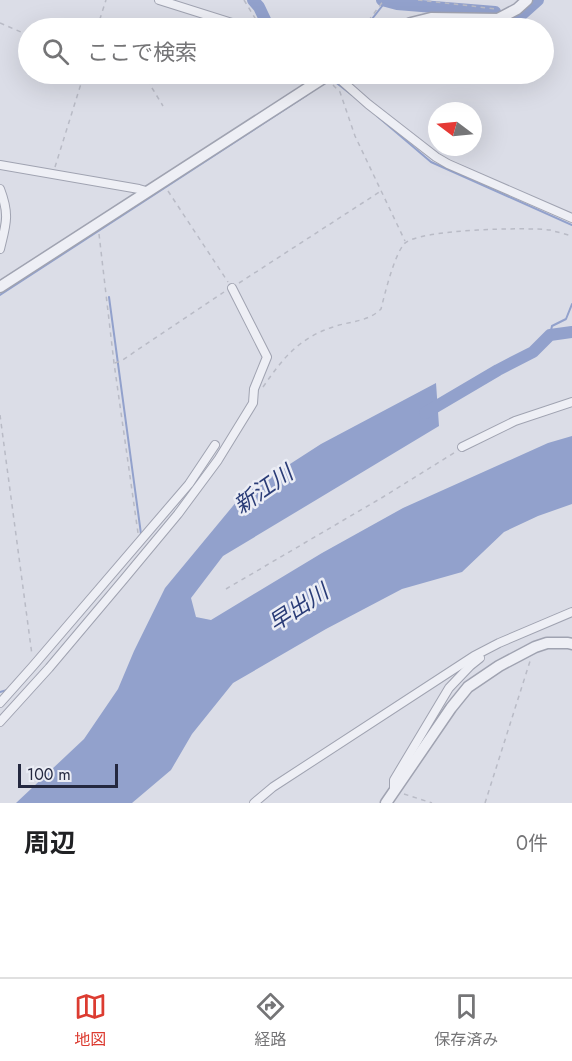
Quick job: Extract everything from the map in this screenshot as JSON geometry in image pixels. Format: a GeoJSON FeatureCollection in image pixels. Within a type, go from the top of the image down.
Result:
{"type":"FeatureCollection","features":[{"type":"Feature","properties":{"kind":"street"},"geometry":{"type":"LineString","coordinates":[[159,0],[216,18]]}},
{"type":"Feature","properties":{"kind":"street"},"geometry":{"type":"LineString","coordinates":[[500,18],[517,9],[527,0]]}},
{"type":"Feature","properties":{"kind":"street"},"geometry":{"type":"LineString","coordinates":[[0,286],[313,84]]}},
{"type":"Feature","properties":{"kind":"street"},"geometry":{"type":"LineString","coordinates":[[342,84],[448,164],[572,218]]}},
{"type":"Feature","properties":{"kind":"street"},"geometry":{"type":"LineString","coordinates":[[0,165],[146,191]]}},
{"type":"Feature","properties":{"kind":"street"},"geometry":{"type":"LineString","coordinates":[[0,189],[7,216],[0,249]]}},
{"type":"Feature","properties":{"kind":"street"},"geometry":{"type":"LineString","coordinates":[[0,722],[49,668],[178,514],[218,460],[253,403],[254,389],[267,357],[232,288]]}},
{"type":"Feature","properties":{"kind":"street"},"geometry":{"type":"LineString","coordinates":[[462,447],[515,421],[572,402]]}},
{"type":"Feature","properties":{"kind":"street"},"geometry":{"type":"LineString","coordinates":[[0,702],[189,484],[215,445]]}},
{"type":"Feature","properties":{"kind":"street"},"geometry":{"type":"LineString","coordinates":[[254,803],[273,787],[474,656],[572,612]]}},
{"type":"Feature","properties":{"kind":"street"},"geometry":{"type":"LineString","coordinates":[[394,791],[394,780],[449,688],[470,666],[499,643]]}},
{"type":"Feature","properties":{"kind":"street"},"geometry":{"type":"LineString","coordinates":[[386,803],[468,687],[499,666],[535,647],[547,644],[572,644]]}},
{"type":"Feature","properties":{"kind":"path"},"geometry":{"type":"LineString","coordinates":[[101,18],[106,0]]}},
{"type":"Feature","properties":{"kind":"path"},"geometry":{"type":"LineString","coordinates":[[244,0],[255,18]]}},
{"type":"Feature","properties":{"kind":"path"},"geometry":{"type":"LineString","coordinates":[[370,18],[384,0]]}},
{"type":"Feature","properties":{"kind":"path"},"geometry":{"type":"LineString","coordinates":[[418,0],[504,10]]}},
{"type":"Feature","properties":{"kind":"path"},"geometry":{"type":"LineString","coordinates":[[0,23],[18,31]]}},
{"type":"Feature","properties":{"kind":"path"},"geometry":{"type":"LineString","coordinates":[[53,174],[81,84]]}},
{"type":"Feature","properties":{"kind":"path"},"geometry":{"type":"LineString","coordinates":[[150,84],[163,106]]}},
{"type":"Feature","properties":{"kind":"path"},"geometry":{"type":"LineString","coordinates":[[335,84],[355,136],[406,242]]}},
{"type":"Feature","properties":{"kind":"path"},"geometry":{"type":"LineString","coordinates":[[161,182],[232,288]]}},
{"type":"Feature","properties":{"kind":"path"},"geometry":{"type":"LineString","coordinates":[[114,363],[121,361],[381,191]]}},
{"type":"Feature","properties":{"kind":"path"},"geometry":{"type":"LineString","coordinates":[[92,227],[100,236],[114,363],[139,543]]}},
{"type":"Feature","properties":{"kind":"path"},"geometry":{"type":"LineString","coordinates":[[253,403],[279,364],[297,346],[332,327],[374,315],[381,309],[398,253],[406,242],[433,234],[517,229],[549,230],[572,236]]}},
{"type":"Feature","properties":{"kind":"path"},"geometry":{"type":"LineString","coordinates":[[0,415],[33,666]]}},
{"type":"Feature","properties":{"kind":"path"},"geometry":{"type":"LineString","coordinates":[[225,589],[383,497],[462,447]]}},
{"type":"Feature","properties":{"kind":"path"},"geometry":{"type":"LineString","coordinates":[[485,803],[535,647]]}},
{"type":"Feature","properties":{"kind":"path"},"geometry":{"type":"LineString","coordinates":[[394,791],[432,803]]}},
{"type":"Feature","properties":{"kind":"water","name":"早出川"},"geometry":{"type":"Polygon","coordinates":[[[436,383],[439,426],[223,556],[191,598],[196,617],[211,620],[322,553],[403,508],[548,443],[572,436],[572,504],[538,516],[504,532],[462,572],[402,589],[326,629],[233,683],[192,734],[171,770],[132,803],[16,803],[84,739],[118,689],[165,588],[242,495],[321,444],[436,383]]]}},
{"type":"Feature","properties":{"kind":"waterway"},"geometry":{"type":"LineString","coordinates":[[253,0],[264,18]]}},
{"type":"Feature","properties":{"kind":"waterway"},"geometry":{"type":"LineString","coordinates":[[382,0],[397,4],[495,12]]}},
{"type":"Feature","properties":{"kind":"waterway"},"geometry":{"type":"LineString","coordinates":[[519,17],[538,0]]}},
{"type":"Feature","properties":{"kind":"waterway"},"geometry":{"type":"LineString","coordinates":[[373,18],[386,1]]}},
{"type":"Feature","properties":{"kind":"waterway"},"geometry":{"type":"LineString","coordinates":[[338,84],[352,95]]}},
{"type":"Feature","properties":{"kind":"waterway"},"geometry":{"type":"LineString","coordinates":[[0,295],[307,95]]}},
{"type":"Feature","properties":{"kind":"waterway"},"geometry":{"type":"LineString","coordinates":[[377,116],[431,162],[572,225]]}},
{"type":"Feature","properties":{"kind":"waterway"},"geometry":{"type":"LineString","coordinates":[[109,297],[141,534]]}},
{"type":"Feature","properties":{"kind":"waterway"},"geometry":{"type":"LineString","coordinates":[[550,335],[552,326],[566,319],[572,304]]}},
{"type":"Feature","properties":{"kind":"waterway","name":"新江川"},"geometry":{"type":"LineString","coordinates":[[425,413],[533,352],[550,335],[572,332]]}},
{"type":"Feature","properties":{"kind":"waterway"},"geometry":{"type":"LineString","coordinates":[[0,692],[7,690]]}}]}
